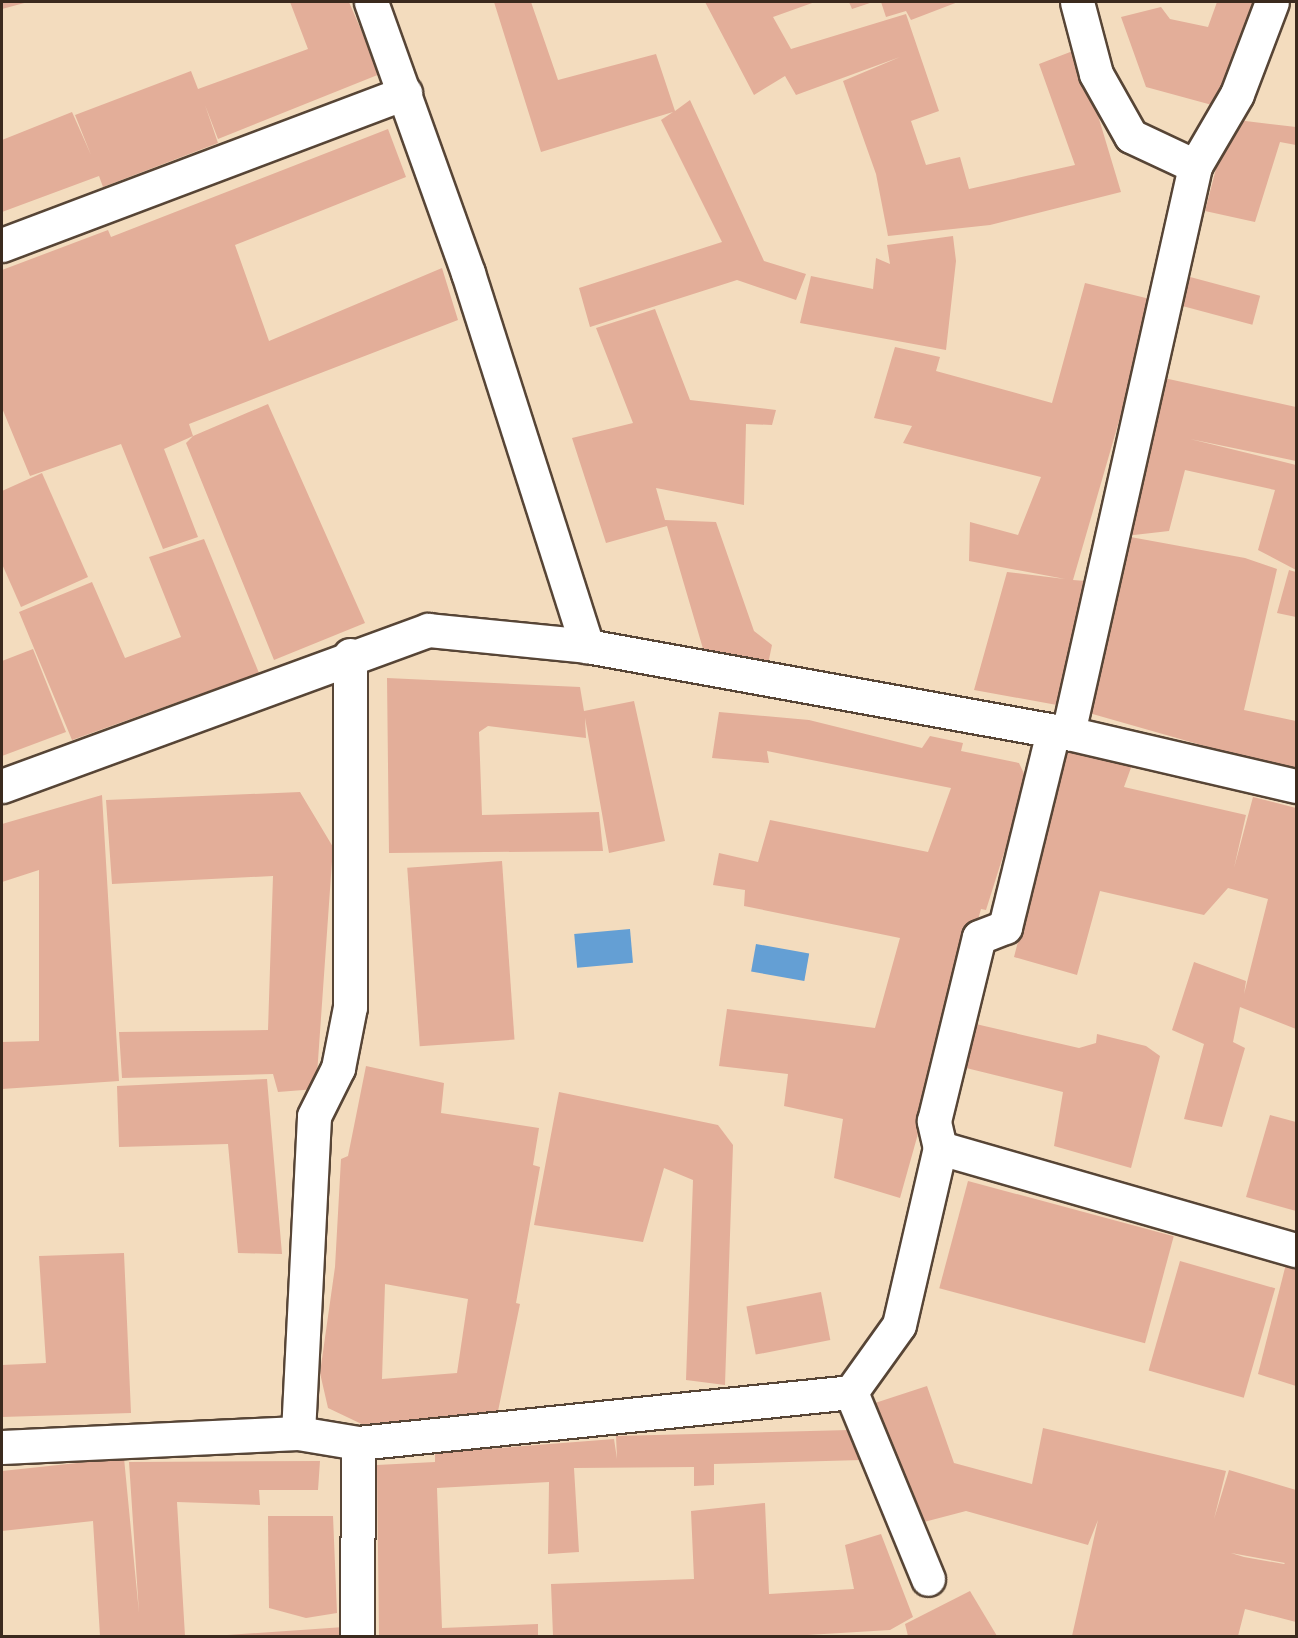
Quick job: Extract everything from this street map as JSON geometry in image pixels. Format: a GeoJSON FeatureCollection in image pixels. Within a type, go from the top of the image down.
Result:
{"type":"FeatureCollection","features":[{"type":"Feature","properties":{"kind":"street"},"geometry":{"type":"LineString","coordinates":[[371,2],[468,273],[587,646]]}},
{"type":"Feature","properties":{"kind":"street"},"geometry":{"type":"LineString","coordinates":[[1077,2],[1096,74],[1131,135],[1195,166]]}},
{"type":"Feature","properties":{"kind":"street"},"geometry":{"type":"LineString","coordinates":[[2,1447],[298,1433],[358,1443],[851,1392],[899,1325],[940,1148],[934,1121],[979,937],[1005,927],[1061,732],[1195,166],[1237,94],[1272,2]]}},
{"type":"Feature","properties":{"kind":"street"},"geometry":{"type":"LineString","coordinates":[[2,245],[405,93]]}},
{"type":"Feature","properties":{"kind":"street"},"geometry":{"type":"LineString","coordinates":[[2,786],[350,655],[428,630],[587,646],[1061,732],[1296,786]]}},
{"type":"Feature","properties":{"kind":"street"},"geometry":{"type":"LineString","coordinates":[[298,1433],[314,1116],[338,1068],[350,1007],[350,655]]}},
{"type":"Feature","properties":{"kind":"street"},"geometry":{"type":"LineString","coordinates":[[940,1148],[1296,1250]]}},
{"type":"Feature","properties":{"kind":"street"},"geometry":{"type":"LineString","coordinates":[[851,1392],[928,1579]]}},
{"type":"Feature","properties":{"kind":"street"},"geometry":{"type":"LineString","coordinates":[[357,1636],[358,1443]]}},
{"type":"Feature","properties":{"kind":"water"},"geometry":{"type":"Polygon","coordinates":[[[630,929],[633,963],[577,968],[574,934],[630,929]]]}},
{"type":"Feature","properties":{"kind":"water"},"geometry":{"type":"Polygon","coordinates":[[[756,944],[809,953],[804,981],[751,972],[756,944]]]}},
{"type":"Feature","properties":{"kind":"building"},"geometry":{"type":"Polygon","coordinates":[[[2,2],[28,2],[2,9],[2,2]]]}},
{"type":"Feature","properties":{"kind":"building"},"geometry":{"type":"Polygon","coordinates":[[[290,2],[349,2],[380,74],[218,139],[205,105],[218,143],[103,187],[99,176],[2,212],[2,140],[72,112],[91,155],[75,115],[191,71],[198,89],[308,49],[290,2]]]}},
{"type":"Feature","properties":{"kind":"building"},"geometry":{"type":"Polygon","coordinates":[[[494,2],[531,2],[558,80],[656,54],[675,111],[690,100],[764,261],[806,274],[796,300],[737,280],[590,327],[579,288],[722,242],[661,120],[673,112],[541,152],[494,2]]]}},
{"type":"Feature","properties":{"kind":"building"},"geometry":{"type":"Polygon","coordinates":[[[705,2],[815,2],[773,17],[791,49],[906,14],[939,111],[911,121],[926,165],[960,157],[969,189],[1075,165],[1039,64],[1078,49],[1121,192],[990,225],[888,236],[876,174],[843,81],[900,57],[796,95],[785,76],[754,95],[705,2]]]}},
{"type":"Feature","properties":{"kind":"building"},"geometry":{"type":"Polygon","coordinates":[[[849,2],[873,2],[852,9],[849,2]]]}},
{"type":"Feature","properties":{"kind":"building"},"geometry":{"type":"Polygon","coordinates":[[[881,2],[958,2],[911,20],[906,11],[886,17],[881,2]]]}},
{"type":"Feature","properties":{"kind":"building"},"geometry":{"type":"Polygon","coordinates":[[[1217,2],[1255,2],[1236,73],[1212,105],[1146,87],[1121,17],[1161,7],[1170,19],[1208,27],[1217,2]]]}},
{"type":"Feature","properties":{"kind":"building"},"geometry":{"type":"Polygon","coordinates":[[[1229,119],[1296,127],[1296,145],[1280,142],[1255,222],[1205,211],[1229,119]]]}},
{"type":"Feature","properties":{"kind":"building"},"geometry":{"type":"Polygon","coordinates":[[[388,129],[406,177],[235,245],[269,341],[442,268],[458,320],[189,424],[193,436],[164,449],[198,537],[163,549],[121,444],[30,476],[2,408],[2,270],[108,230],[111,237],[388,129]]]}},
{"type":"Feature","properties":{"kind":"building"},"geometry":{"type":"Polygon","coordinates":[[[953,236],[956,261],[946,350],[800,323],[811,276],[873,289],[876,258],[890,264],[887,245],[953,236]]]}},
{"type":"Feature","properties":{"kind":"building"},"geometry":{"type":"Polygon","coordinates":[[[1179,274],[1260,296],[1252,325],[1171,303],[1179,274]]]}},
{"type":"Feature","properties":{"kind":"building"},"geometry":{"type":"Polygon","coordinates":[[[1085,283],[1154,300],[1073,580],[1086,581],[1057,705],[974,690],[1007,572],[1065,579],[969,561],[970,522],[1018,535],[1041,477],[903,443],[912,426],[874,418],[895,347],[940,357],[936,371],[1052,403],[1085,283]]]}},
{"type":"Feature","properties":{"kind":"building"},"geometry":{"type":"Polygon","coordinates":[[[655,309],[690,400],[776,410],[772,425],[746,424],[744,505],[656,488],[665,520],[716,522],[754,631],[772,645],[767,669],[706,659],[667,526],[606,543],[572,438],[633,423],[596,328],[655,309]]]}},
{"type":"Feature","properties":{"kind":"building"},"geometry":{"type":"Polygon","coordinates":[[[1164,378],[1296,407],[1296,461],[1190,439],[1296,465],[1296,570],[1258,550],[1275,490],[1185,470],[1169,531],[1125,536],[1164,378]]]}},
{"type":"Feature","properties":{"kind":"building"},"geometry":{"type":"Polygon","coordinates":[[[268,404],[365,623],[274,660],[186,443],[193,436],[268,404]]]}},
{"type":"Feature","properties":{"kind":"building"},"geometry":{"type":"Polygon","coordinates":[[[42,473],[88,577],[21,607],[2,564],[2,491],[42,473]]]}},
{"type":"Feature","properties":{"kind":"building"},"geometry":{"type":"Polygon","coordinates":[[[1125,536],[1245,558],[1277,569],[1244,710],[1296,721],[1296,772],[1082,711],[1125,536]]]}},
{"type":"Feature","properties":{"kind":"building"},"geometry":{"type":"Polygon","coordinates":[[[204,539],[259,673],[72,740],[19,612],[92,582],[125,658],[181,637],[149,557],[204,539]]]}},
{"type":"Feature","properties":{"kind":"building"},"geometry":{"type":"Polygon","coordinates":[[[1289,570],[1296,572],[1296,617],[1277,613],[1289,570]]]}},
{"type":"Feature","properties":{"kind":"building"},"geometry":{"type":"Polygon","coordinates":[[[33,649],[66,732],[2,756],[2,661],[33,649]]]}},
{"type":"Feature","properties":{"kind":"building"},"geometry":{"type":"Polygon","coordinates":[[[387,678],[580,687],[584,711],[634,701],[665,841],[609,853],[585,718],[586,738],[488,726],[479,732],[482,815],[599,812],[603,851],[389,853],[387,678]]]}},
{"type":"Feature","properties":{"kind":"building"},"geometry":{"type":"Polygon","coordinates":[[[719,712],[809,720],[922,748],[930,736],[963,743],[961,751],[1019,763],[1027,780],[986,910],[981,909],[900,1198],[834,1178],[843,1119],[784,1106],[788,1074],[719,1066],[727,1009],[875,1028],[900,938],[744,906],[745,890],[713,885],[719,853],[758,862],[770,820],[928,852],[951,788],[767,751],[769,763],[712,758],[719,712]]]}},
{"type":"Feature","properties":{"kind":"building"},"geometry":{"type":"Polygon","coordinates":[[[1067,751],[1132,765],[1124,787],[1246,815],[1234,868],[1253,797],[1296,808],[1296,1029],[1240,1007],[1233,1042],[1245,1048],[1222,1127],[1184,1119],[1204,1044],[1172,1030],[1194,962],[1246,981],[1244,994],[1268,899],[1228,888],[1204,915],[1100,891],[1077,975],[1014,957],[1067,751]]]}},
{"type":"Feature","properties":{"kind":"building"},"geometry":{"type":"Polygon","coordinates":[[[300,792],[333,847],[316,1089],[278,1092],[273,1074],[122,1078],[119,1032],[268,1030],[273,876],[112,884],[106,800],[300,792]]]}},
{"type":"Feature","properties":{"kind":"building"},"geometry":{"type":"Polygon","coordinates":[[[102,795],[119,1081],[2,1089],[2,1042],[39,1041],[39,870],[2,882],[2,824],[102,795]]]}},
{"type":"Feature","properties":{"kind":"building"},"geometry":{"type":"Polygon","coordinates":[[[502,861],[514,1040],[420,1046],[407,868],[502,861]]]}},
{"type":"Feature","properties":{"kind":"building"},"geometry":{"type":"Polygon","coordinates":[[[967,1022],[1079,1048],[1096,1043],[1097,1034],[1146,1046],[1160,1056],[1131,1168],[1054,1146],[1063,1092],[954,1065],[967,1022]]]}},
{"type":"Feature","properties":{"kind":"building"},"geometry":{"type":"Polygon","coordinates":[[[366,1066],[444,1083],[441,1113],[539,1128],[533,1165],[540,1167],[516,1303],[520,1304],[497,1416],[370,1428],[328,1408],[320,1373],[335,1267],[341,1159],[348,1156],[366,1066]],[[385,1284],[382,1379],[457,1373],[468,1299],[385,1284]]]}},
{"type":"Feature","properties":{"kind":"building"},"geometry":{"type":"Polygon","coordinates":[[[267,1079],[282,1254],[238,1253],[228,1144],[119,1147],[117,1086],[267,1079]]]}},
{"type":"Feature","properties":{"kind":"building"},"geometry":{"type":"Polygon","coordinates":[[[559,1092],[718,1125],[733,1145],[725,1385],[686,1380],[693,1180],[664,1168],[643,1242],[534,1225],[559,1092]]]}},
{"type":"Feature","properties":{"kind":"building"},"geometry":{"type":"Polygon","coordinates":[[[1270,1115],[1296,1122],[1296,1211],[1246,1197],[1270,1115]]]}},
{"type":"Feature","properties":{"kind":"building"},"geometry":{"type":"Polygon","coordinates":[[[968,1181],[1174,1236],[1145,1343],[939,1288],[968,1181]]]}},
{"type":"Feature","properties":{"kind":"building"},"geometry":{"type":"Polygon","coordinates":[[[124,1253],[131,1413],[2,1417],[2,1365],[46,1363],[39,1256],[124,1253]]]}},
{"type":"Feature","properties":{"kind":"building"},"geometry":{"type":"Polygon","coordinates":[[[1180,1261],[1275,1288],[1244,1398],[1149,1371],[1180,1261]]]}},
{"type":"Feature","properties":{"kind":"building"},"geometry":{"type":"Polygon","coordinates":[[[1286,1264],[1296,1267],[1296,1386],[1258,1374],[1286,1264]]]}},
{"type":"Feature","properties":{"kind":"building"},"geometry":{"type":"Polygon","coordinates":[[[821,1292],[830,1340],[756,1355],[746,1307],[821,1292]]]}},
{"type":"Feature","properties":{"kind":"building"},"geometry":{"type":"Polygon","coordinates":[[[927,1386],[954,1463],[1032,1484],[1043,1428],[1226,1471],[1214,1519],[1229,1470],[1296,1490],[1296,1622],[1245,1609],[1238,1636],[1072,1636],[1098,1520],[1088,1545],[966,1511],[924,1522],[875,1403],[927,1386]],[[1231,1553],[1244,1557],[1285,1563],[1231,1553]]]}},
{"type":"Feature","properties":{"kind":"building"},"geometry":{"type":"Polygon","coordinates":[[[849,1430],[862,1460],[714,1464],[714,1485],[694,1486],[694,1467],[574,1468],[579,1552],[548,1554],[549,1482],[437,1488],[442,1628],[538,1624],[538,1636],[379,1636],[377,1465],[435,1462],[435,1453],[614,1439],[617,1459],[616,1436],[849,1430]]]}},
{"type":"Feature","properties":{"kind":"building"},"geometry":{"type":"Polygon","coordinates":[[[124,1458],[139,1613],[129,1462],[320,1461],[318,1490],[259,1490],[260,1505],[177,1502],[185,1636],[100,1636],[93,1521],[2,1531],[2,1471],[124,1458]]]}},
{"type":"Feature","properties":{"kind":"building"},"geometry":{"type":"Polygon","coordinates":[[[765,1503],[769,1594],[854,1589],[845,1545],[881,1534],[913,1617],[890,1630],[791,1636],[553,1636],[551,1584],[694,1579],[691,1511],[765,1503]]]}},
{"type":"Feature","properties":{"kind":"building"},"geometry":{"type":"Polygon","coordinates":[[[268,1516],[333,1516],[337,1613],[306,1618],[269,1608],[268,1516]]]}},
{"type":"Feature","properties":{"kind":"building"},"geometry":{"type":"Polygon","coordinates":[[[970,1591],[997,1636],[908,1636],[905,1624],[970,1591]]]}},
{"type":"Feature","properties":{"kind":"building"},"geometry":{"type":"Polygon","coordinates":[[[344,1627],[345,1636],[227,1635],[344,1627]]]}}]}
